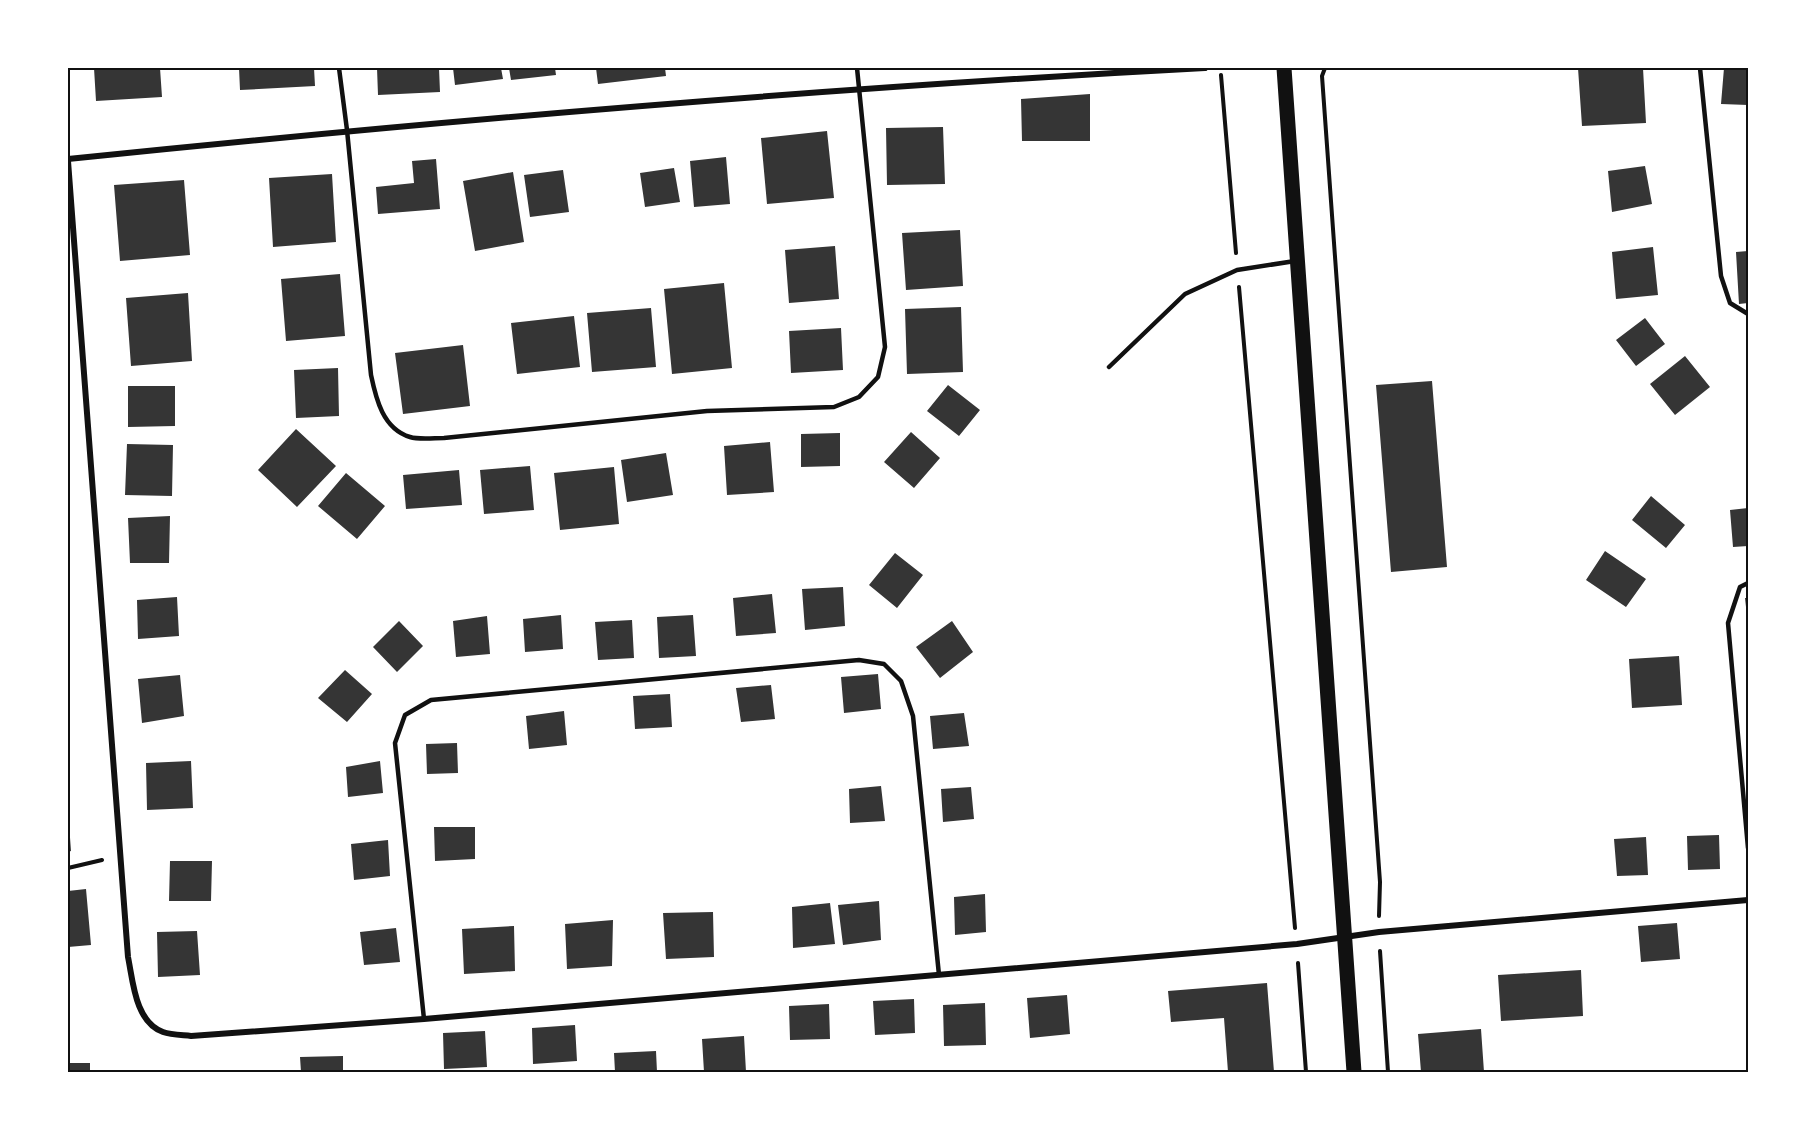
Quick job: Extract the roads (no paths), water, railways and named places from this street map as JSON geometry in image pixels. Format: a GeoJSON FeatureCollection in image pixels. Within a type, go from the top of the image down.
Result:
{"type":"FeatureCollection","features":[{"type":"Feature","properties":{"kind":"main road"},"geometry":{"type":"LineString","coordinates":[[1284,68],[1354,1072]]}},
{"type":"Feature","properties":{"kind":"street"},"geometry":{"type":"LineString","coordinates":[[1205,68],[859,90],[348,130],[68,160],[128,957],[137,1000],[147,1021],[162,1032],[191,1036],[1297,944],[1379,932],[1749,900]]}},
{"type":"Feature","properties":{"kind":"lane"},"geometry":{"type":"LineString","coordinates":[[339,68],[348,130],[371,375],[377,403],[393,429],[411,438],[444,438],[707,411],[834,407],[860,397],[878,377],[885,347],[857,68]]}},
{"type":"Feature","properties":{"kind":"lane"},"geometry":{"type":"LineString","coordinates":[[1700,68],[1721,276],[1730,303],[1749,314]]}},
{"type":"Feature","properties":{"kind":"lane"},"geometry":{"type":"LineString","coordinates":[[1109,367],[1185,294],[1237,270],[1298,261]]}},
{"type":"Feature","properties":{"kind":"lane"},"geometry":{"type":"LineString","coordinates":[[1749,584],[1740,587],[1728,622],[1749,848]]}},
{"type":"Feature","properties":{"kind":"lane"},"geometry":{"type":"LineString","coordinates":[[424,1018],[395,743],[405,715],[431,700],[858,660],[884,664],[901,681],[914,716],[939,975]]}}]}
